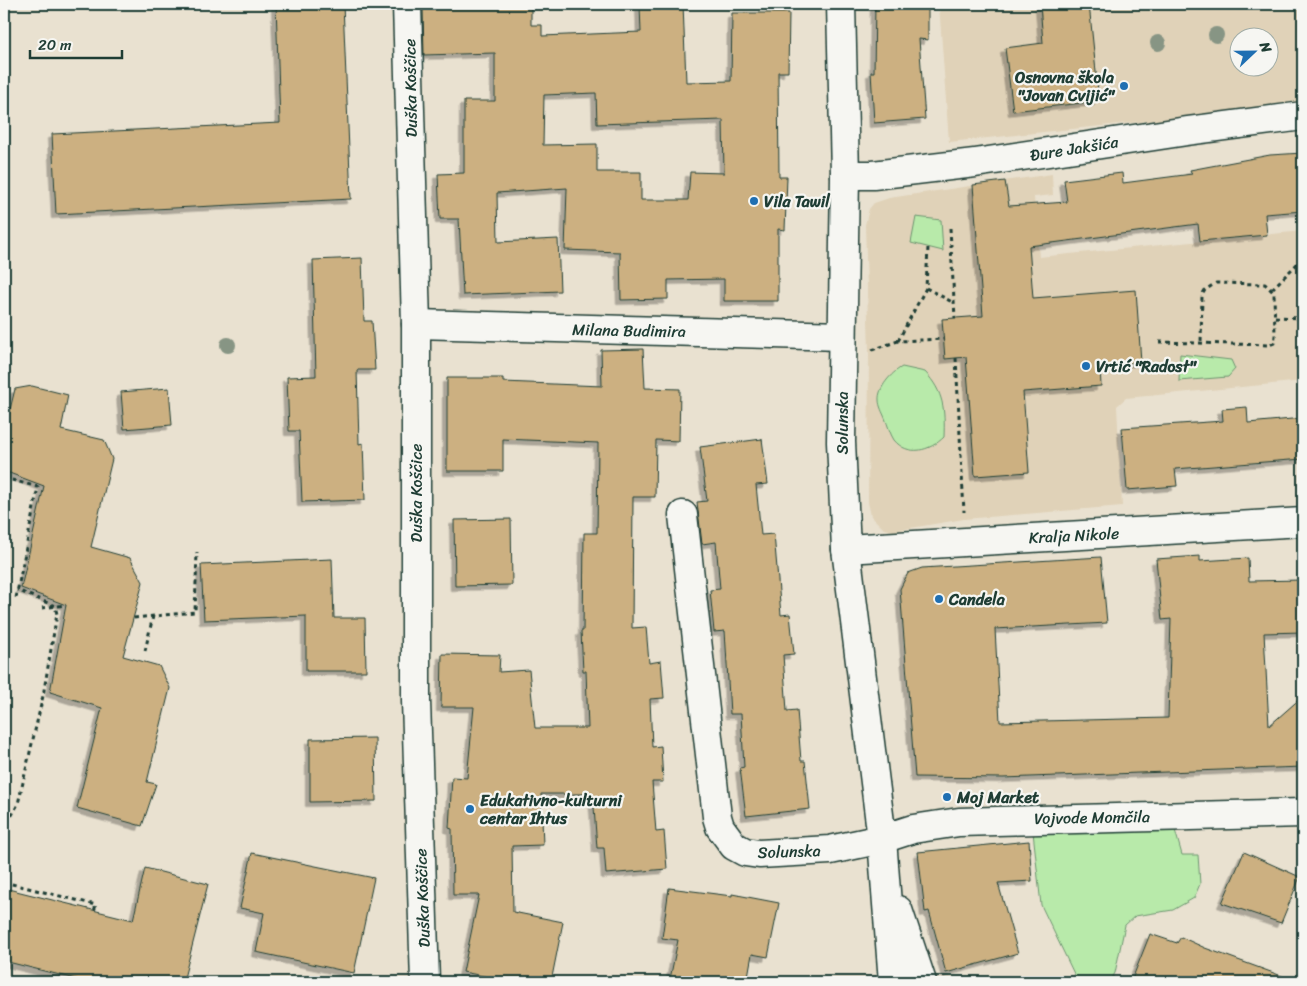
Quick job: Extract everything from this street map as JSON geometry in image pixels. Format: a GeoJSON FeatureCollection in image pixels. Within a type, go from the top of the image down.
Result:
{"type":"FeatureCollection","features":[{"type":"Feature","properties":{"kind":"street","name":"Duška Koščice"},"geometry":{"type":"LineString","coordinates":[[407,4],[416,324],[416,701],[425,982]]}},
{"type":"Feature","properties":{"kind":"street","name":"Solunska"},"geometry":{"type":"LineString","coordinates":[[841,4],[845,175],[841,442],[846,549],[882,839],[893,982]]}},
{"type":"Feature","properties":{"kind":"street","name":"Đure Jakšića"},"geometry":{"type":"LineString","coordinates":[[845,175],[873,175],[975,163],[1187,131],[1303,116]]}},
{"type":"Feature","properties":{"kind":"street","name":"Milana Budimira"},"geometry":{"type":"LineString","coordinates":[[416,324],[842,336]]}},
{"type":"Feature","properties":{"kind":"street","name":"Solunska"},"geometry":{"type":"LineString","coordinates":[[683,515],[714,798],[720,827],[725,836],[734,846],[745,852],[759,854],[830,850],[882,839]]}},
{"type":"Feature","properties":{"kind":"street","name":"Kralja Nikole"},"geometry":{"type":"LineString","coordinates":[[846,549],[1303,522]]}},
{"type":"Feature","properties":{"kind":"street","name":"Vojvode Momčila"},"geometry":{"type":"LineString","coordinates":[[882,839],[913,829],[969,822],[1303,813]]}},
{"type":"Feature","properties":{"kind":"street","name":"Solunska"},"geometry":{"type":"LineString","coordinates":[[884,868],[922,982]]}},
{"type":"Feature","properties":{"kind":"path"},"geometry":{"type":"LineString","coordinates":[[950,228],[955,318]]}},
{"type":"Feature","properties":{"kind":"path"},"geometry":{"type":"LineString","coordinates":[[898,341],[926,288],[928,247]]}},
{"type":"Feature","properties":{"kind":"path"},"geometry":{"type":"LineString","coordinates":[[1272,289],[1301,260]]}},
{"type":"Feature","properties":{"kind":"path"},"geometry":{"type":"LineString","coordinates":[[1160,342],[1269,345],[1274,343],[1276,336],[1274,293],[1272,289],[1265,284],[1216,283],[1211,285],[1202,295],[1201,343]]}},
{"type":"Feature","properties":{"kind":"path"},"geometry":{"type":"LineString","coordinates":[[926,288],[954,303]]}},
{"type":"Feature","properties":{"kind":"path"},"geometry":{"type":"LineString","coordinates":[[1275,317],[1303,318]]}},
{"type":"Feature","properties":{"kind":"path"},"geometry":{"type":"LineString","coordinates":[[869,351],[898,341],[944,339]]}},
{"type":"Feature","properties":{"kind":"path"},"geometry":{"type":"LineString","coordinates":[[956,358],[964,518]]}},
{"type":"Feature","properties":{"kind":"path"},"geometry":{"type":"LineString","coordinates":[[4,478],[38,487],[16,598]]}},
{"type":"Feature","properties":{"kind":"path"},"geometry":{"type":"LineString","coordinates":[[134,618],[195,612],[197,552]]}},
{"type":"Feature","properties":{"kind":"path"},"geometry":{"type":"LineString","coordinates":[[18,590],[55,606]]}},
{"type":"Feature","properties":{"kind":"path"},"geometry":{"type":"LineString","coordinates":[[42,608],[66,605]]}},
{"type":"Feature","properties":{"kind":"path"},"geometry":{"type":"LineString","coordinates":[[4,830],[18,804],[44,696],[57,614],[55,606]]}},
{"type":"Feature","properties":{"kind":"path"},"geometry":{"type":"LineString","coordinates":[[145,651],[153,616]]}},
{"type":"Feature","properties":{"kind":"path"},"geometry":{"type":"LineString","coordinates":[[4,882],[96,905],[94,911]]}},
{"type":"Feature","properties":{"kind":"shaded area","name":"Osnovna škola \"Jovan Cvijić\""},"geometry":{"type":"Polygon","coordinates":[[[939,4],[1303,4],[1303,105],[949,142],[939,4]]]}},
{"type":"Feature","properties":{"kind":"shaded area","name":"Vrtić \"Radost\""},"geometry":{"type":"Polygon","coordinates":[[[1052,174],[1053,195],[1034,197],[1039,257],[1303,231],[1303,381],[1126,398],[1117,406],[1122,506],[964,519],[893,531],[884,529],[871,516],[868,502],[869,351],[865,225],[869,209],[874,203],[889,198],[1052,174]]]}},
{"type":"Feature","properties":{"kind":"green space"},"geometry":{"type":"Polygon","coordinates":[[[916,217],[941,220],[943,251],[911,243],[916,217]]]}},
{"type":"Feature","properties":{"kind":"green space"},"geometry":{"type":"Polygon","coordinates":[[[1180,354],[1231,360],[1235,369],[1228,377],[1179,381],[1180,354]]]}},
{"type":"Feature","properties":{"kind":"green space"},"geometry":{"type":"Polygon","coordinates":[[[902,367],[925,372],[940,394],[944,418],[944,437],[926,449],[906,449],[894,440],[880,405],[879,395],[883,386],[902,367]]]}},
{"type":"Feature","properties":{"kind":"green space"},"geometry":{"type":"Polygon","coordinates":[[[1175,830],[1182,855],[1198,855],[1200,884],[1194,898],[1173,910],[1135,916],[1125,925],[1115,973],[1110,982],[1078,982],[1041,905],[1033,832],[1175,830]]]}},
{"type":"Feature","properties":{"kind":"building"},"geometry":{"type":"Polygon","coordinates":[[[276,4],[343,4],[351,199],[56,214],[52,134],[280,123],[276,4]]]}},
{"type":"Feature","properties":{"kind":"building"},"geometry":{"type":"Polygon","coordinates":[[[488,4],[531,4],[531,25],[542,25],[542,36],[641,32],[640,6],[683,4],[686,82],[731,81],[732,13],[789,13],[788,72],[778,72],[779,177],[787,177],[785,230],[778,229],[778,301],[724,301],[724,279],[668,280],[668,299],[621,300],[620,252],[565,250],[567,188],[497,193],[498,242],[558,239],[560,291],[463,295],[459,219],[440,219],[438,174],[464,173],[464,101],[495,101],[495,53],[424,55],[423,8],[488,6],[488,4]],[[596,93],[544,95],[543,145],[597,144],[597,172],[641,172],[641,200],[688,200],[690,172],[724,173],[723,120],[597,124],[596,93]]]}},
{"type":"Feature","properties":{"kind":"building"},"geometry":{"type":"Polygon","coordinates":[[[875,4],[928,4],[928,40],[919,39],[925,119],[874,123],[871,72],[874,72],[875,4]]]}},
{"type":"Feature","properties":{"kind":"building"},"geometry":{"type":"Polygon","coordinates":[[[1040,4],[1089,4],[1099,101],[1013,111],[1005,48],[1043,43],[1040,4]]]}},
{"type":"Feature","properties":{"kind":"building"},"geometry":{"type":"Polygon","coordinates":[[[1303,153],[1303,211],[1265,214],[1267,235],[1200,241],[1198,224],[1029,246],[1033,298],[1136,290],[1141,362],[1100,366],[1101,386],[1023,392],[1029,472],[975,476],[966,357],[945,359],[942,319],[983,316],[973,185],[1005,181],[1009,206],[1067,202],[1064,180],[1122,173],[1123,183],[1192,174],[1190,170],[1270,155],[1303,153]]]}},
{"type":"Feature","properties":{"kind":"building"},"geometry":{"type":"Polygon","coordinates":[[[362,258],[364,321],[372,321],[375,370],[357,370],[359,444],[363,443],[365,500],[302,502],[299,431],[289,431],[287,377],[316,376],[313,260],[362,258]]]}},
{"type":"Feature","properties":{"kind":"building"},"geometry":{"type":"Polygon","coordinates":[[[643,349],[645,388],[680,389],[679,441],[656,440],[655,497],[633,497],[632,628],[646,627],[649,663],[661,661],[664,698],[650,699],[652,747],[661,746],[663,782],[652,782],[656,832],[664,831],[667,869],[606,874],[604,848],[597,848],[593,794],[541,794],[543,845],[512,846],[513,912],[563,922],[551,982],[514,982],[463,972],[479,895],[453,895],[452,829],[449,828],[452,777],[467,778],[474,707],[441,707],[442,654],[500,655],[499,672],[529,670],[535,728],[588,728],[586,671],[583,671],[581,631],[583,631],[584,533],[597,533],[598,443],[503,439],[503,471],[447,471],[447,378],[503,378],[503,382],[602,386],[601,350],[643,349]]]}},
{"type":"Feature","properties":{"kind":"building"},"geometry":{"type":"Polygon","coordinates":[[[32,386],[68,395],[61,430],[104,440],[112,459],[91,547],[130,558],[143,582],[123,656],[159,666],[170,688],[147,782],[156,784],[142,826],[77,808],[102,708],[50,692],[66,605],[21,588],[44,486],[4,471],[4,434],[15,389],[32,386]]]}},
{"type":"Feature","properties":{"kind":"building"},"geometry":{"type":"Polygon","coordinates":[[[169,388],[172,425],[124,429],[121,392],[169,388]]]}},
{"type":"Feature","properties":{"kind":"building"},"geometry":{"type":"Polygon","coordinates":[[[1247,407],[1248,423],[1303,418],[1303,459],[1175,469],[1177,486],[1127,490],[1122,428],[1223,421],[1222,409],[1247,407]]]}},
{"type":"Feature","properties":{"kind":"building"},"geometry":{"type":"Polygon","coordinates":[[[762,439],[768,484],[756,485],[761,535],[774,534],[781,615],[790,614],[794,654],[783,655],[787,711],[797,710],[801,761],[805,761],[810,809],[746,816],[740,768],[744,767],[741,714],[730,714],[725,631],[714,632],[710,590],[720,589],[716,542],[702,544],[697,502],[707,501],[700,447],[762,439]]]}},
{"type":"Feature","properties":{"kind":"building"},"geometry":{"type":"Polygon","coordinates":[[[511,519],[512,585],[455,586],[454,520],[511,519]]]}},
{"type":"Feature","properties":{"kind":"building"},"geometry":{"type":"Polygon","coordinates":[[[1200,556],[1200,561],[1248,558],[1249,581],[1303,580],[1303,632],[1264,633],[1269,726],[1303,696],[1303,767],[1003,778],[915,777],[900,589],[908,573],[922,568],[1101,557],[1107,623],[995,629],[1000,722],[1168,718],[1171,619],[1162,620],[1156,559],[1200,556]]]}},
{"type":"Feature","properties":{"kind":"building"},"geometry":{"type":"Polygon","coordinates":[[[332,559],[334,618],[365,618],[366,671],[306,671],[306,616],[204,620],[201,565],[332,559]]]}},
{"type":"Feature","properties":{"kind":"building"},"geometry":{"type":"Polygon","coordinates":[[[375,738],[376,801],[310,802],[310,739],[375,738]]]}},
{"type":"Feature","properties":{"kind":"building"},"geometry":{"type":"Polygon","coordinates":[[[1029,841],[1032,881],[998,883],[1018,953],[946,973],[929,911],[925,912],[918,852],[1029,841]]]}},
{"type":"Feature","properties":{"kind":"building"},"geometry":{"type":"Polygon","coordinates":[[[1244,852],[1300,877],[1281,923],[1222,903],[1244,852]]]}},
{"type":"Feature","properties":{"kind":"building"},"geometry":{"type":"Polygon","coordinates":[[[252,853],[374,878],[354,973],[256,952],[264,913],[240,908],[252,853]]]}},
{"type":"Feature","properties":{"kind":"building"},"geometry":{"type":"Polygon","coordinates":[[[145,868],[208,884],[183,982],[88,982],[4,961],[4,888],[133,920],[145,868]]]}},
{"type":"Feature","properties":{"kind":"building"},"geometry":{"type":"Polygon","coordinates":[[[669,888],[732,896],[732,894],[779,903],[768,957],[752,954],[747,982],[689,982],[670,979],[678,940],[662,938],[669,888]]]}},
{"type":"Feature","properties":{"kind":"building"},"geometry":{"type":"Polygon","coordinates":[[[1150,934],[1177,943],[1181,937],[1205,948],[1290,979],[1290,982],[1131,982],[1150,934]]]}},
{"type":"Feature","properties":{"kind":"place","name":"Osnovna škola \"Jovan Cvijić\""},"geometry":{"type":"Point","coordinates":[1124,86]}},
{"type":"Feature","properties":{"kind":"place","name":"Vila Tawil"},"geometry":{"type":"Point","coordinates":[754,201]}},
{"type":"Feature","properties":{"kind":"place","name":"Vrtić \"Radost\""},"geometry":{"type":"Point","coordinates":[1086,366]}},
{"type":"Feature","properties":{"kind":"place","name":"Candela"},"geometry":{"type":"Point","coordinates":[939,599]}},
{"type":"Feature","properties":{"kind":"place","name":"Moj Market"},"geometry":{"type":"Point","coordinates":[947,797]}},
{"type":"Feature","properties":{"kind":"place","name":"Edukativno-kulturni centar Ihtus"},"geometry":{"type":"Point","coordinates":[470,809]}}]}
